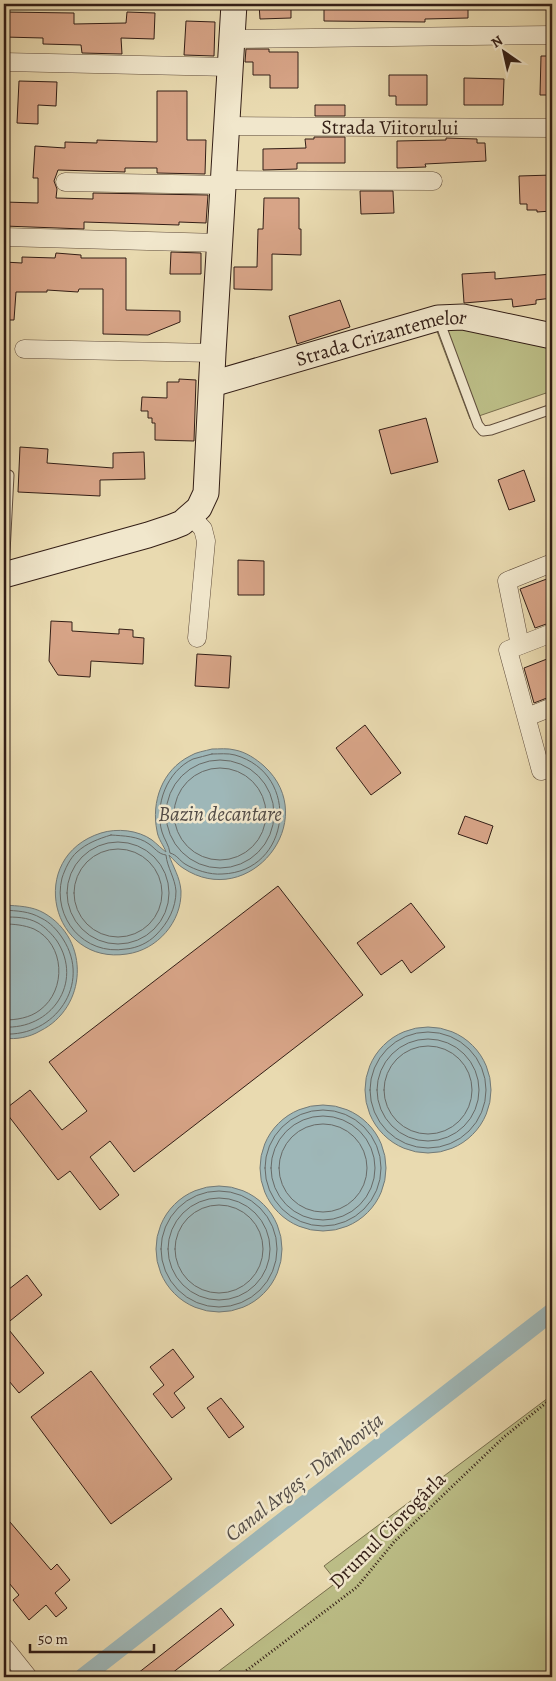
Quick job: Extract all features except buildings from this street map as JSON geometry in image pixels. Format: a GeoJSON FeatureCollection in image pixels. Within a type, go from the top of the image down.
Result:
{"type":"FeatureCollection","features":[{"type":"Feature","properties":{"kind":"street"},"geometry":{"type":"LineString","coordinates":[[4,575],[172,527],[191,516],[199,508],[206,493],[234,4]]}},
{"type":"Feature","properties":{"kind":"street"},"geometry":{"type":"LineString","coordinates":[[232,39],[552,35]]}},
{"type":"Feature","properties":{"kind":"street"},"geometry":{"type":"LineString","coordinates":[[4,62],[230,67]]}},
{"type":"Feature","properties":{"kind":"street","name":"Strada Viitorului"},"geometry":{"type":"LineString","coordinates":[[228,126],[552,128]]}},
{"type":"Feature","properties":{"kind":"street"},"geometry":{"type":"LineString","coordinates":[[65,182],[433,181]]}},
{"type":"Feature","properties":{"kind":"street"},"geometry":{"type":"LineString","coordinates":[[4,237],[220,243]]}},
{"type":"Feature","properties":{"kind":"street","name":"Strada Crizantemelor"},"geometry":{"type":"LineString","coordinates":[[212,384],[438,318],[463,317],[552,336]]}},
{"type":"Feature","properties":{"kind":"street"},"geometry":{"type":"LineString","coordinates":[[24,349],[213,353]]}},
{"type":"Feature","properties":{"kind":"street"},"geometry":{"type":"LineString","coordinates":[[191,516],[202,529],[206,541],[197,638]]}},
{"type":"Feature","properties":{"kind":"street"},"geometry":{"type":"LineString","coordinates":[[520,645],[507,581],[552,563]]}},
{"type":"Feature","properties":{"kind":"street"},"geometry":{"type":"LineString","coordinates":[[552,633],[508,650],[541,771],[552,767]]}},
{"type":"Feature","properties":{"kind":"street"},"geometry":{"type":"LineString","coordinates":[[527,717],[552,707]]}},
{"type":"Feature","properties":{"kind":"street"},"geometry":{"type":"LineString","coordinates":[[4,1646],[28,1677]]}},
{"type":"Feature","properties":{"kind":"lane"},"geometry":{"type":"LineString","coordinates":[[438,318],[478,425],[483,430],[491,430],[552,409]]}},
{"type":"Feature","properties":{"kind":"lane"},"geometry":{"type":"LineString","coordinates":[[4,575],[9,475]]}},
{"type":"Feature","properties":{"kind":"path","name":"Drumul Ciorogârla"},"geometry":{"type":"LineString","coordinates":[[238,1677],[356,1587],[394,1542],[504,1437],[552,1398]]}},
{"type":"Feature","properties":{"kind":"green space"},"geometry":{"type":"Polygon","coordinates":[[[458,325],[552,347],[552,391],[470,419],[435,326],[458,325]]]}},
{"type":"Feature","properties":{"kind":"green space"},"geometry":{"type":"Polygon","coordinates":[[[552,1395],[552,1677],[211,1677],[337,1582],[324,1566],[552,1395]]]}},
{"type":"Feature","properties":{"kind":"water","name":"Bazin decantare"},"geometry":{"type":"Polygon","coordinates":[[[212,749],[232,749],[251,756],[264,766],[280,788],[286,811],[282,834],[270,854],[253,869],[232,878],[208,878],[183,868],[169,855],[178,877],[181,891],[177,913],[166,933],[148,947],[127,954],[101,953],[80,944],[65,927],[57,907],[56,885],[62,864],[77,846],[101,833],[114,831],[140,834],[152,840],[166,852],[158,834],[156,820],[157,798],[161,788],[166,778],[180,762],[195,754],[212,749]]]}},
{"type":"Feature","properties":{"kind":"water"},"geometry":{"type":"Polygon","coordinates":[[[4,905],[20,906],[39,911],[59,925],[70,940],[76,956],[77,974],[74,991],[67,1007],[56,1020],[36,1033],[9,1039],[4,1038],[4,905]]]}},
{"type":"Feature","properties":{"kind":"water"},"geometry":{"type":"Polygon","coordinates":[[[428,1027],[452,1032],[472,1046],[486,1066],[491,1090],[486,1114],[472,1134],[452,1148],[428,1153],[404,1148],[384,1134],[370,1114],[365,1090],[370,1066],[384,1046],[404,1032],[428,1027]]]}},
{"type":"Feature","properties":{"kind":"water"},"geometry":{"type":"Polygon","coordinates":[[[323,1105],[347,1110],[368,1123],[381,1144],[386,1168],[381,1192],[368,1213],[347,1226],[323,1231],[299,1226],[278,1213],[265,1192],[260,1168],[265,1144],[278,1123],[299,1110],[323,1105]]]}},
{"type":"Feature","properties":{"kind":"water"},"geometry":{"type":"Polygon","coordinates":[[[219,1186],[243,1191],[263,1205],[277,1225],[282,1249],[277,1273],[263,1293],[243,1307],[219,1312],[195,1307],[175,1293],[161,1273],[156,1249],[161,1225],[175,1205],[195,1191],[219,1186]]]}},
{"type":"Feature","properties":{"kind":"waterway","name":"Canal Argeș - Dâmbovița"},"geometry":{"type":"LineString","coordinates":[[83,1677],[552,1312]]}}]}
